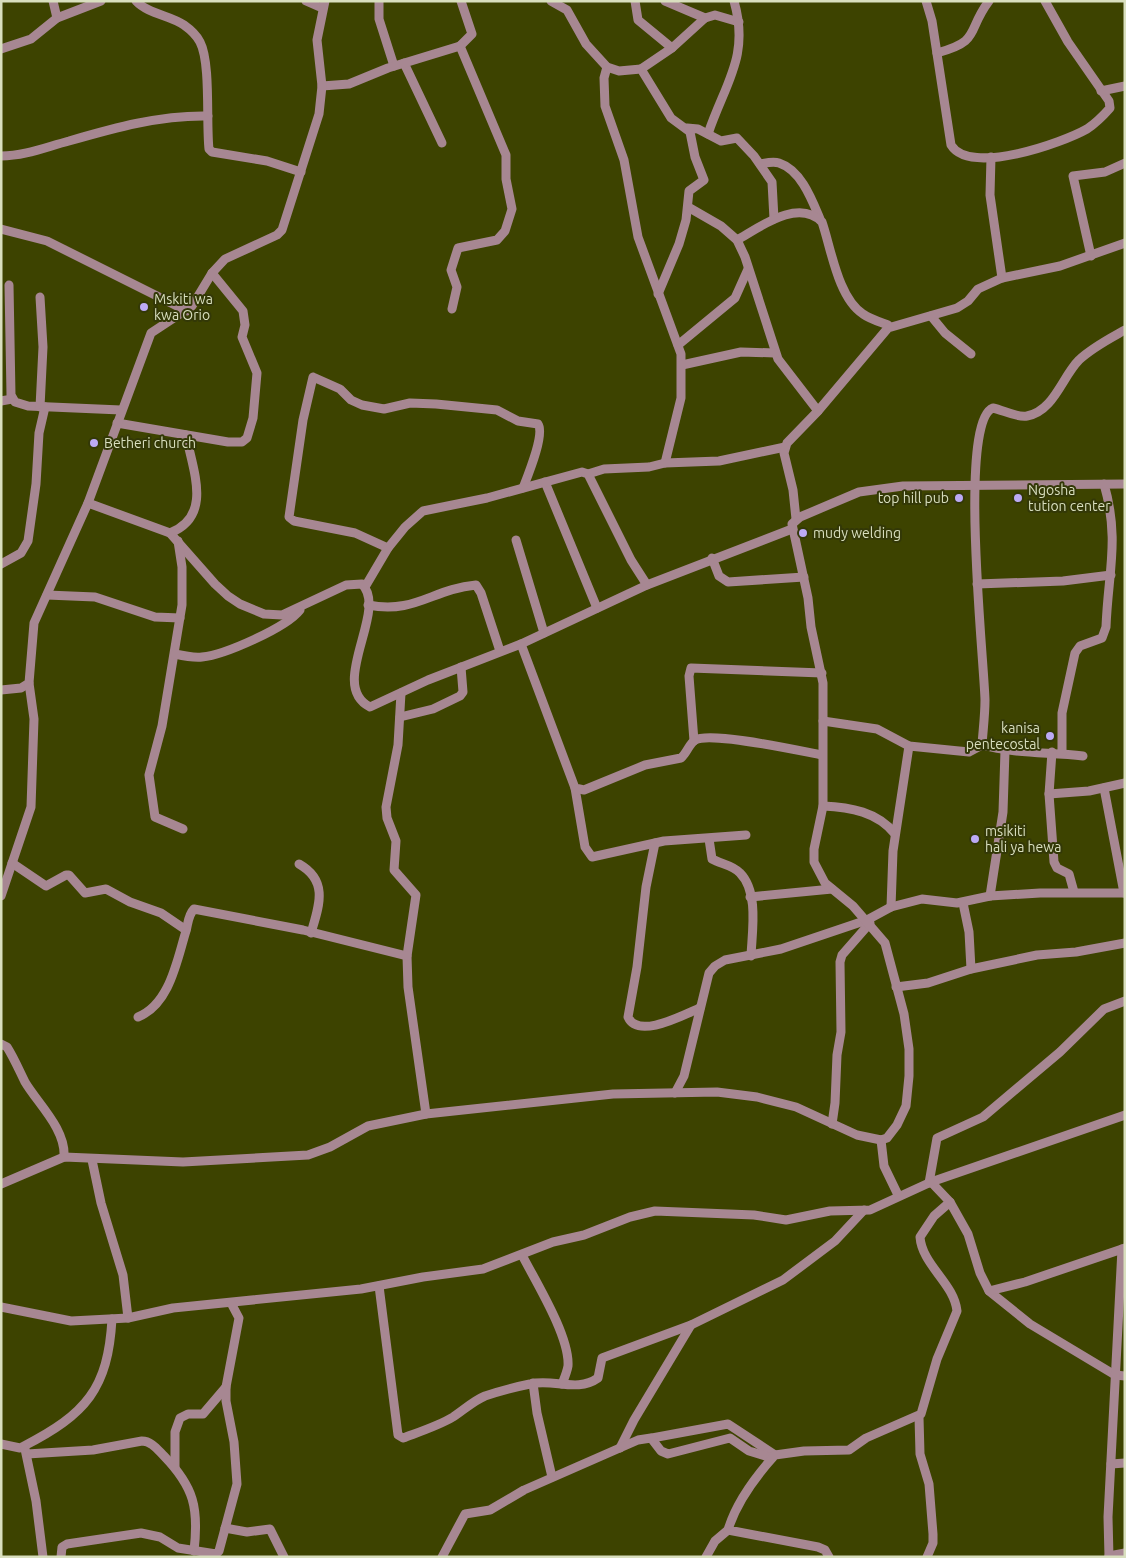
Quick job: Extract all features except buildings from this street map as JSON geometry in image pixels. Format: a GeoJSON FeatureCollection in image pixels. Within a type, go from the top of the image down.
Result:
{"type":"FeatureCollection","features":[{"type":"Feature","properties":{"kind":"street"},"geometry":{"type":"LineString","coordinates":[[53,1],[57,18]]}},
{"type":"Feature","properties":{"kind":"street"},"geometry":{"type":"LineString","coordinates":[[1,49],[31,39],[57,18],[101,1]]}},
{"type":"Feature","properties":{"kind":"street"},"geometry":{"type":"LineString","coordinates":[[136,1],[146,8],[181,23],[193,32],[201,43],[208,93],[209,149],[212,152],[267,161],[301,172]]}},
{"type":"Feature","properties":{"kind":"street"},"geometry":{"type":"LineString","coordinates":[[1,896],[31,807],[34,719],[29,683],[34,623],[88,503],[151,333],[187,310],[197,299],[212,273],[225,259],[281,232],[319,114],[322,86],[317,40],[323,5],[306,1]]}},
{"type":"Feature","properties":{"kind":"street"},"geometry":{"type":"LineString","coordinates":[[379,1],[378,15],[394,66]]}},
{"type":"Feature","properties":{"kind":"street"},"geometry":{"type":"LineString","coordinates":[[322,86],[350,84],[394,66],[460,46],[472,34],[461,1]]}},
{"type":"Feature","properties":{"kind":"street"},"geometry":{"type":"LineString","coordinates":[[551,1],[567,10],[586,44],[607,66],[619,71],[641,69],[672,48],[705,18],[715,15],[740,22]]}},
{"type":"Feature","properties":{"kind":"street"},"geometry":{"type":"LineString","coordinates":[[635,1],[638,20],[672,48]]}},
{"type":"Feature","properties":{"kind":"street"},"geometry":{"type":"LineString","coordinates":[[665,1],[705,18]]}},
{"type":"Feature","properties":{"kind":"street"},"geometry":{"type":"LineString","coordinates":[[708,134],[737,60],[741,37],[740,22],[734,1]]}},
{"type":"Feature","properties":{"kind":"street"},"geometry":{"type":"LineString","coordinates":[[926,1],[932,21],[951,145],[960,154],[991,157],[1033,151],[1088,128],[1110,108],[1109,102],[1068,42],[1045,1]]}},
{"type":"Feature","properties":{"kind":"street"},"geometry":{"type":"LineString","coordinates":[[937,52],[953,48],[969,38],[989,1]]}},
{"type":"Feature","properties":{"kind":"street"},"geometry":{"type":"LineString","coordinates":[[452,309],[457,285],[451,270],[456,252],[462,246],[486,244],[497,240],[505,231],[512,209],[506,179],[504,149],[492,127],[460,46]]}},
{"type":"Feature","properties":{"kind":"street"},"geometry":{"type":"LineString","coordinates":[[404,63],[442,143]]}},
{"type":"Feature","properties":{"kind":"street"},"geometry":{"type":"LineString","coordinates":[[607,66],[604,88],[607,116],[624,160],[638,237],[678,344],[682,365],[681,398],[666,463]]}},
{"type":"Feature","properties":{"kind":"street"},"geometry":{"type":"LineString","coordinates":[[641,69],[671,118],[687,128],[698,129],[721,141],[739,140],[770,178],[774,188],[774,219]]}},
{"type":"Feature","properties":{"kind":"street"},"geometry":{"type":"LineString","coordinates":[[1101,91],[1125,86]]}},
{"type":"Feature","properties":{"kind":"street"},"geometry":{"type":"LineString","coordinates":[[1,156],[27,153],[122,126],[174,117],[208,116]]}},
{"type":"Feature","properties":{"kind":"street"},"geometry":{"type":"LineString","coordinates":[[658,294],[679,244],[688,207],[689,191],[704,180],[687,128]]}},
{"type":"Feature","properties":{"kind":"street"},"geometry":{"type":"LineString","coordinates":[[991,157],[990,195],[1002,278]]}},
{"type":"Feature","properties":{"kind":"street"},"geometry":{"type":"LineString","coordinates":[[760,164],[778,162],[790,169],[809,194],[822,222],[840,280],[852,302],[863,314],[888,325]]}},
{"type":"Feature","properties":{"kind":"street"},"geometry":{"type":"LineString","coordinates":[[1091,256],[1073,176],[1105,172],[1125,163]]}},
{"type":"Feature","properties":{"kind":"street"},"geometry":{"type":"LineString","coordinates":[[688,207],[721,226],[737,240],[748,268],[775,353],[781,364],[818,411]]}},
{"type":"Feature","properties":{"kind":"street"},"geometry":{"type":"LineString","coordinates":[[737,240],[774,219],[805,212],[816,216],[822,222]]}},
{"type":"Feature","properties":{"kind":"street"},"geometry":{"type":"LineString","coordinates":[[1,229],[47,241],[187,310]]}},
{"type":"Feature","properties":{"kind":"street"},"geometry":{"type":"LineString","coordinates":[[1,1184],[64,1157],[92,1160],[198,1162],[312,1154],[368,1126],[426,1114],[614,1094],[716,1092],[757,1097],[796,1107],[857,1135],[881,1140],[888,1138],[903,1112],[909,1076],[909,1050],[904,1014],[888,949],[869,922],[822,879],[814,862],[816,835],[823,806],[822,673],[811,627],[804,578],[792,529],[796,519],[785,448],[792,436],[818,411],[888,328],[962,305],[978,288],[1002,278],[1060,266],[1125,243]]}},
{"type":"Feature","properties":{"kind":"street"},"geometry":{"type":"LineString","coordinates":[[678,344],[735,298],[748,268]]}},
{"type":"Feature","properties":{"kind":"street"},"geometry":{"type":"LineString","coordinates":[[117,423],[228,442],[242,442],[248,438],[253,418],[257,373],[242,337],[244,318],[238,302],[212,273]]}},
{"type":"Feature","properties":{"kind":"street"},"geometry":{"type":"LineString","coordinates":[[9,285],[12,399],[18,404],[43,407],[121,410]]}},
{"type":"Feature","properties":{"kind":"street"},"geometry":{"type":"LineString","coordinates":[[1,564],[21,553],[28,541],[43,407],[43,347],[40,297]]}},
{"type":"Feature","properties":{"kind":"street"},"geometry":{"type":"LineString","coordinates":[[931,316],[946,333],[971,354]]}},
{"type":"Feature","properties":{"kind":"street"},"geometry":{"type":"LineString","coordinates":[[982,745],[985,700],[977,584],[976,487],[977,444],[982,423],[988,410],[993,408],[1027,416],[1040,410],[1058,391],[1069,372],[1082,358],[1100,344],[1125,330]]}},
{"type":"Feature","properties":{"kind":"street"},"geometry":{"type":"LineString","coordinates":[[1,349],[11,348]]}},
{"type":"Feature","properties":{"kind":"street"},"geometry":{"type":"LineString","coordinates":[[682,365],[741,352],[775,353]]}},
{"type":"Feature","properties":{"kind":"street"},"geometry":{"type":"LineString","coordinates":[[388,548],[355,533],[294,521],[290,517],[303,420],[313,377],[340,389],[351,400],[362,406],[384,408],[410,403],[497,410],[518,421],[538,424],[540,428],[536,453],[523,488]]}},
{"type":"Feature","properties":{"kind":"street"},"geometry":{"type":"LineString","coordinates":[[1,402],[12,399]]}},
{"type":"Feature","properties":{"kind":"street"},"geometry":{"type":"LineString","coordinates":[[170,534],[185,526],[197,507],[198,496],[186,436]]}},
{"type":"Feature","properties":{"kind":"street"},"geometry":{"type":"LineString","coordinates":[[785,448],[719,461],[666,463],[649,467],[604,469],[588,474],[582,472],[471,502],[428,509],[405,527],[388,548],[365,587],[368,605],[356,668],[357,693],[362,701],[370,707],[461,667],[521,644],[647,585],[712,558],[792,529]]}},
{"type":"Feature","properties":{"kind":"street"},"geometry":{"type":"LineString","coordinates":[[588,474],[632,560],[647,585]]}},
{"type":"Feature","properties":{"kind":"street"},"geometry":{"type":"LineString","coordinates":[[545,482],[597,608]]}},
{"type":"Feature","properties":{"kind":"street"},"geometry":{"type":"LineString","coordinates":[[796,519],[859,492],[929,484],[976,487],[1125,484]]}},
{"type":"Feature","properties":{"kind":"street"},"geometry":{"type":"LineString","coordinates":[[1062,753],[1062,713],[1070,668],[1080,646],[1098,640],[1104,635],[1114,551],[1112,521],[1104,484]]}},
{"type":"Feature","properties":{"kind":"street"},"geometry":{"type":"LineString","coordinates":[[88,503],[170,534],[215,584],[240,604],[264,614],[278,616],[346,585],[358,583],[365,587]]}},
{"type":"Feature","properties":{"kind":"street"},"geometry":{"type":"LineString","coordinates":[[516,540],[544,633]]}},
{"type":"Feature","properties":{"kind":"street"},"geometry":{"type":"LineString","coordinates":[[178,541],[182,566],[180,618],[162,726],[150,775],[155,817],[182,829]]}},
{"type":"Feature","properties":{"kind":"street"},"geometry":{"type":"LineString","coordinates":[[712,558],[718,576],[728,582],[804,578]]}},
{"type":"Feature","properties":{"kind":"street"},"geometry":{"type":"LineString","coordinates":[[977,584],[1063,582],[1111,576]]}},
{"type":"Feature","properties":{"kind":"street"},"geometry":{"type":"LineString","coordinates":[[368,605],[389,608],[405,607],[443,592],[476,585],[481,593],[500,651]]}},
{"type":"Feature","properties":{"kind":"street"},"geometry":{"type":"LineString","coordinates":[[47,595],[96,597],[155,617],[180,618]]}},
{"type":"Feature","properties":{"kind":"street"},"geometry":{"type":"LineString","coordinates":[[175,654],[188,657],[213,655],[264,634],[288,621],[303,606]]}},
{"type":"Feature","properties":{"kind":"street"},"geometry":{"type":"LineString","coordinates":[[521,644],[575,788],[585,847],[590,856],[596,858],[655,842],[746,835]]}},
{"type":"Feature","properties":{"kind":"street"},"geometry":{"type":"LineString","coordinates":[[400,717],[433,709],[455,700],[463,692],[461,667]]}},
{"type":"Feature","properties":{"kind":"street"},"geometry":{"type":"LineString","coordinates":[[694,741],[689,676],[691,668],[822,673]]}},
{"type":"Feature","properties":{"kind":"street"},"geometry":{"type":"LineString","coordinates":[[1,690],[21,688],[29,683]]}},
{"type":"Feature","properties":{"kind":"street"},"geometry":{"type":"LineString","coordinates":[[401,693],[398,745],[385,812],[396,841],[394,870],[416,895],[407,956],[408,987],[426,1114]]}},
{"type":"Feature","properties":{"kind":"street"},"geometry":{"type":"LineString","coordinates":[[823,721],[877,730],[909,746],[969,752],[982,745],[1005,751],[1052,752],[1083,756]]}},
{"type":"Feature","properties":{"kind":"street"},"geometry":{"type":"LineString","coordinates":[[575,788],[584,790],[645,765],[681,758],[694,741],[704,737],[822,755]]}},
{"type":"Feature","properties":{"kind":"street"},"geometry":{"type":"LineString","coordinates":[[891,908],[889,898],[896,834],[909,746]]}},
{"type":"Feature","properties":{"kind":"street"},"geometry":{"type":"LineString","coordinates":[[990,896],[1003,812],[1005,751]]}},
{"type":"Feature","properties":{"kind":"street"},"geometry":{"type":"LineString","coordinates":[[1052,752],[1049,794],[1054,862],[1057,868],[1069,874],[1074,892]]}},
{"type":"Feature","properties":{"kind":"street"},"geometry":{"type":"LineString","coordinates":[[1049,794],[1104,788],[1125,783]]}},
{"type":"Feature","properties":{"kind":"street"},"geometry":{"type":"LineString","coordinates":[[675,1093],[684,1076],[707,980],[713,968],[725,960],[782,949],[869,922],[891,908],[922,899],[963,903],[990,896],[1074,892],[1125,893],[1104,788]]}},
{"type":"Feature","properties":{"kind":"street"},"geometry":{"type":"LineString","coordinates":[[823,806],[839,807],[873,815],[896,834]]}},
{"type":"Feature","properties":{"kind":"street"},"geometry":{"type":"LineString","coordinates":[[709,838],[712,859],[740,873],[750,897],[752,956]]}},
{"type":"Feature","properties":{"kind":"street"},"geometry":{"type":"LineString","coordinates":[[655,842],[646,887],[637,967],[628,1017],[635,1025],[649,1027],[700,1008]]}},
{"type":"Feature","properties":{"kind":"street"},"geometry":{"type":"LineString","coordinates":[[12,863],[46,886],[68,874],[85,893],[106,889],[130,902],[161,913],[186,930]]}},
{"type":"Feature","properties":{"kind":"street"},"geometry":{"type":"LineString","coordinates":[[299,864],[311,872],[319,885],[319,901],[311,933]]}},
{"type":"Feature","properties":{"kind":"street"},"geometry":{"type":"LineString","coordinates":[[750,897],[833,890]]}},
{"type":"Feature","properties":{"kind":"street"},"geometry":{"type":"LineString","coordinates":[[963,903],[969,932],[971,969]]}},
{"type":"Feature","properties":{"kind":"street"},"geometry":{"type":"LineString","coordinates":[[138,1017],[148,1012],[170,980],[176,967],[191,911],[195,909],[311,933],[407,956]]}},
{"type":"Feature","properties":{"kind":"street"},"geometry":{"type":"LineString","coordinates":[[832,1124],[837,1055],[841,1032],[840,962],[842,955],[869,922]]}},
{"type":"Feature","properties":{"kind":"street"},"geometry":{"type":"LineString","coordinates":[[896,987],[928,983],[971,969],[1037,955],[1076,952],[1125,943]]}},
{"type":"Feature","properties":{"kind":"street"},"geometry":{"type":"LineString","coordinates":[[930,1183],[937,1138],[983,1117],[1060,1052],[1104,1008],[1125,1001]]}},
{"type":"Feature","properties":{"kind":"street"},"geometry":{"type":"LineString","coordinates":[[1,1044],[7,1047],[62,1141],[64,1157]]}},
{"type":"Feature","properties":{"kind":"street"},"geometry":{"type":"LineString","coordinates":[[1,1307],[71,1321],[128,1318],[173,1308],[379,1286],[423,1277],[483,1269],[553,1242],[584,1235],[630,1217],[654,1212],[754,1215],[786,1220],[830,1211],[864,1210],[875,1208],[898,1195],[930,1183],[1125,1115]]}},
{"type":"Feature","properties":{"kind":"street"},"geometry":{"type":"LineString","coordinates":[[881,1140],[884,1166],[898,1195]]}},
{"type":"Feature","properties":{"kind":"street"},"geometry":{"type":"LineString","coordinates":[[92,1160],[101,1203],[123,1275],[128,1318]]}},
{"type":"Feature","properties":{"kind":"street"},"geometry":{"type":"LineString","coordinates":[[930,1183],[950,1202],[968,1234],[980,1273],[989,1291],[1030,1324],[1120,1375]]}},
{"type":"Feature","properties":{"kind":"street"},"geometry":{"type":"LineString","coordinates":[[927,1557],[933,1542],[933,1534],[929,1484],[919,1443],[919,1417],[927,1396],[937,1358],[956,1311],[943,1282],[925,1254],[920,1237],[934,1216],[950,1202]]}},
{"type":"Feature","properties":{"kind":"street"},"geometry":{"type":"LineString","coordinates":[[379,1286],[399,1438],[403,1438],[446,1420],[485,1396],[533,1383],[581,1386],[595,1380],[598,1378],[602,1358],[691,1325],[797,1271],[835,1241],[864,1210]]}},
{"type":"Feature","properties":{"kind":"street"},"geometry":{"type":"LineString","coordinates":[[989,1291],[1026,1282],[1123,1248],[1120,1375],[1108,1517],[1109,1557],[1125,1553]]}},
{"type":"Feature","properties":{"kind":"street"},"geometry":{"type":"LineString","coordinates":[[522,1255],[549,1306],[564,1346],[568,1366],[562,1384]]}},
{"type":"Feature","properties":{"kind":"street"},"geometry":{"type":"LineString","coordinates":[[61,1557],[62,1547],[67,1544],[141,1534],[160,1537],[178,1548],[217,1554],[220,1551],[236,1489],[237,1477],[226,1387],[239,1322],[238,1315],[231,1303]]}},
{"type":"Feature","properties":{"kind":"street"},"geometry":{"type":"LineString","coordinates":[[26,1450],[86,1402],[106,1367],[110,1350],[112,1319]]}},
{"type":"Feature","properties":{"kind":"street"},"geometry":{"type":"LineString","coordinates":[[620,1448],[634,1420],[691,1325]]}},
{"type":"Feature","properties":{"kind":"street"},"geometry":{"type":"LineString","coordinates":[[533,1383],[537,1413],[552,1477]]}},
{"type":"Feature","properties":{"kind":"street"},"geometry":{"type":"LineString","coordinates":[[175,1468],[175,1432],[180,1418],[188,1414],[203,1414],[226,1387]]}},
{"type":"Feature","properties":{"kind":"street"},"geometry":{"type":"LineString","coordinates":[[652,1438],[661,1451],[668,1454],[730,1438],[749,1451],[773,1456],[804,1451],[843,1452],[866,1438],[919,1417]]}},
{"type":"Feature","properties":{"kind":"street"},"geometry":{"type":"LineString","coordinates":[[442,1557],[464,1515],[490,1510],[552,1477],[638,1440],[728,1424],[773,1456]]}},
{"type":"Feature","properties":{"kind":"street"},"geometry":{"type":"LineString","coordinates":[[1,1444],[26,1450],[93,1450],[145,1441],[154,1446],[175,1468],[188,1486],[196,1506],[194,1551]]}},
{"type":"Feature","properties":{"kind":"street"},"geometry":{"type":"LineString","coordinates":[[26,1450],[43,1557]]}},
{"type":"Feature","properties":{"kind":"street"},"geometry":{"type":"LineString","coordinates":[[706,1557],[715,1541],[728,1530],[736,1509],[773,1456]]}},
{"type":"Feature","properties":{"kind":"street"},"geometry":{"type":"LineString","coordinates":[[1111,1464],[1125,1463]]}},
{"type":"Feature","properties":{"kind":"street"},"geometry":{"type":"LineString","coordinates":[[225,1528],[247,1532],[270,1529],[284,1557]]}},
{"type":"Feature","properties":{"kind":"street"},"geometry":{"type":"LineString","coordinates":[[728,1530],[818,1547],[825,1550],[829,1557]]}},
{"type":"Feature","properties":{"kind":"place","name":"Mskiti wa kwa Orio"},"geometry":{"type":"Point","coordinates":[144,307]}},
{"type":"Feature","properties":{"kind":"place","name":"Betheri church"},"geometry":{"type":"Point","coordinates":[94,443]}},
{"type":"Feature","properties":{"kind":"place","name":"top hill pub"},"geometry":{"type":"Point","coordinates":[959,498]}},
{"type":"Feature","properties":{"kind":"place","name":"Ngosha tution center"},"geometry":{"type":"Point","coordinates":[1018,498]}},
{"type":"Feature","properties":{"kind":"place","name":"mudy welding"},"geometry":{"type":"Point","coordinates":[803,533]}},
{"type":"Feature","properties":{"kind":"place","name":"kanisa pentecostal"},"geometry":{"type":"Point","coordinates":[1050,736]}},
{"type":"Feature","properties":{"kind":"place","name":"msikiti hali ya hewa"},"geometry":{"type":"Point","coordinates":[975,839]}}]}
